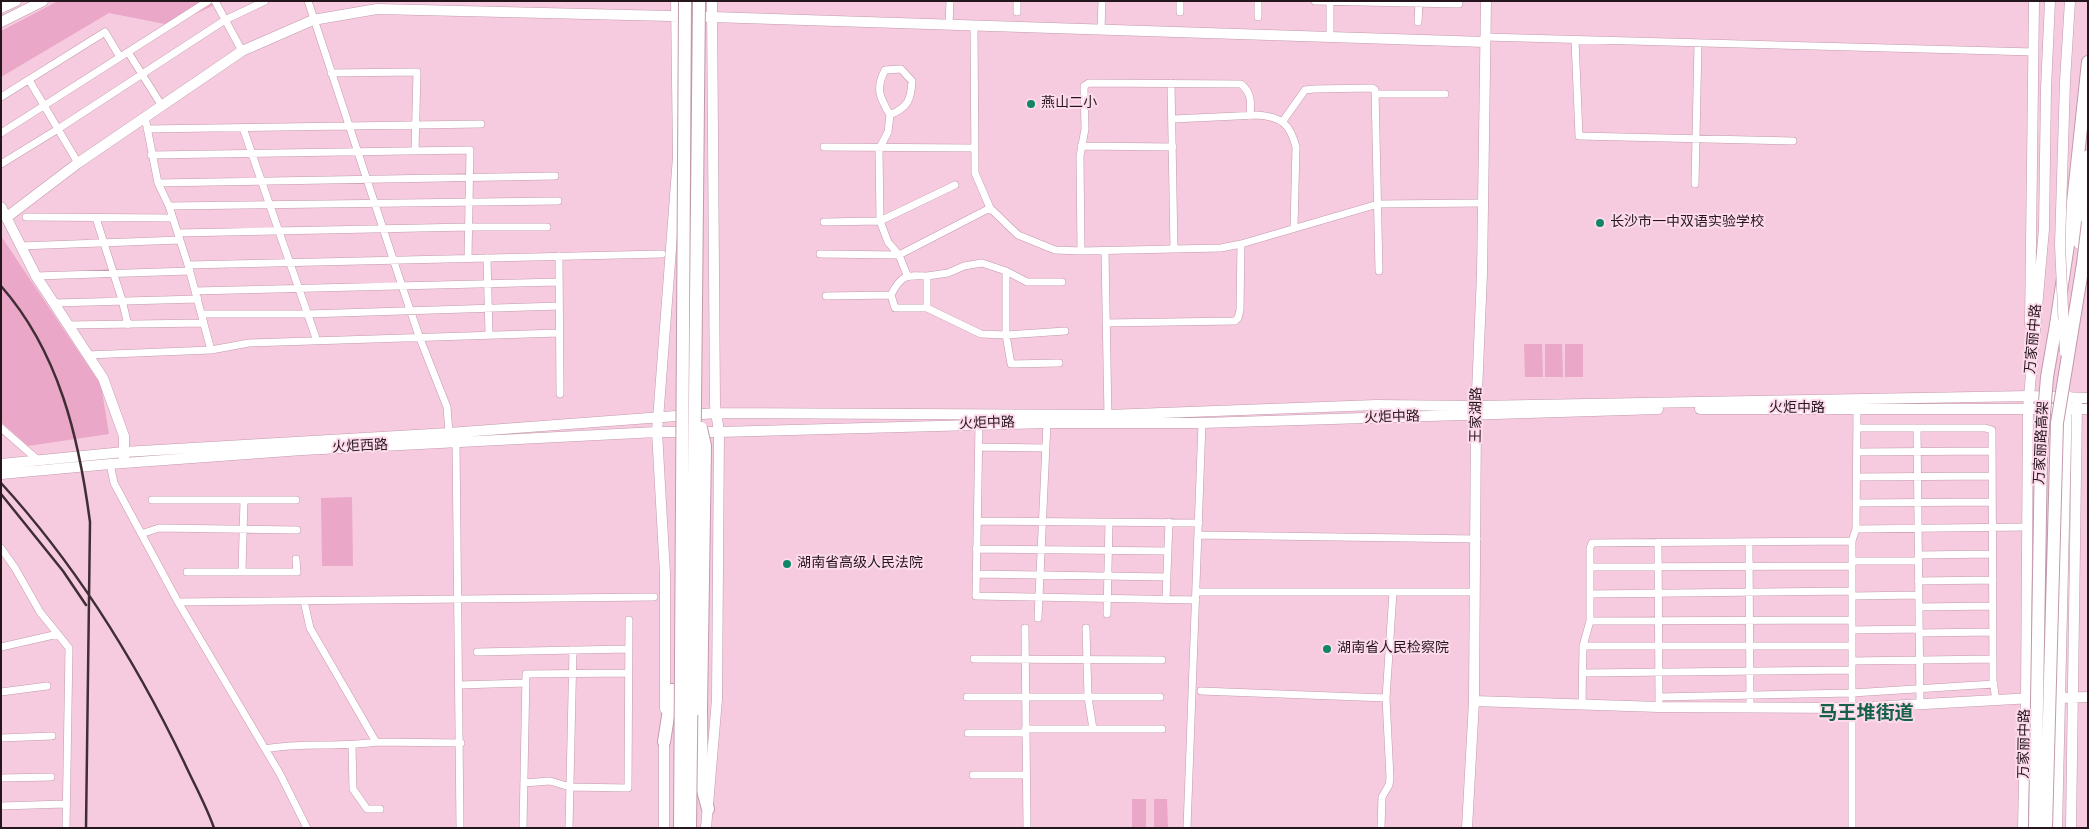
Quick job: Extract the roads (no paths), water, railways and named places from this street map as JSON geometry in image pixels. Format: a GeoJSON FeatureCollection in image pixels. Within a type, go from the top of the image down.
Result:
{"type":"FeatureCollection","features":[{"type":"Feature","properties":{"kind":"highway"},"geometry":{"type":"LineString","coordinates":[[680,828],[684,1]]}},
{"type":"Feature","properties":{"kind":"highway"},"geometry":{"type":"LineString","coordinates":[[690,828],[699,1]]}},
{"type":"Feature","properties":{"kind":"highway","name":"万家丽路高架"},"geometry":{"type":"LineString","coordinates":[[2035,828],[2043,415],[2047,377],[2070,231],[2088,62]]}},
{"type":"Feature","properties":{"kind":"highway","name":"万家丽路高架"},"geometry":{"type":"LineString","coordinates":[[2046,828],[2057,422],[2088,222]]}},
{"type":"Feature","properties":{"kind":"highway"},"geometry":{"type":"LineString","coordinates":[[696,412],[705,446],[702,787],[708,809]]}},
{"type":"Feature","properties":{"kind":"highway"},"geometry":{"type":"LineString","coordinates":[[664,742],[672,690],[675,458],[682,416]]}},
{"type":"Feature","properties":{"kind":"street"},"geometry":{"type":"LineString","coordinates":[[1,8],[16,1]]}},
{"type":"Feature","properties":{"kind":"street"},"geometry":{"type":"LineString","coordinates":[[1,22],[43,1]]}},
{"type":"Feature","properties":{"kind":"street"},"geometry":{"type":"LineString","coordinates":[[1,132],[208,1]]}},
{"type":"Feature","properties":{"kind":"street"},"geometry":{"type":"LineString","coordinates":[[215,1],[242,51]]}},
{"type":"Feature","properties":{"kind":"street"},"geometry":{"type":"LineString","coordinates":[[1,164],[225,20],[265,1]]}},
{"type":"Feature","properties":{"kind":"street"},"geometry":{"type":"LineString","coordinates":[[308,1],[419,336],[448,407],[449,433],[456,442],[460,828]]}},
{"type":"Feature","properties":{"kind":"street"},"geometry":{"type":"LineString","coordinates":[[664,828],[665,574],[657,432],[678,157],[676,1]]}},
{"type":"Feature","properties":{"kind":"street"},"geometry":{"type":"LineString","coordinates":[[706,828],[717,699],[719,432],[716,413],[712,157],[712,1]]}},
{"type":"Feature","properties":{"kind":"street"},"geometry":{"type":"LineString","coordinates":[[949,25],[950,1]]}},
{"type":"Feature","properties":{"kind":"street"},"geometry":{"type":"LineString","coordinates":[[1017,1],[1017,12]]}},
{"type":"Feature","properties":{"kind":"street"},"geometry":{"type":"LineString","coordinates":[[1102,1],[1102,30]]}},
{"type":"Feature","properties":{"kind":"street"},"geometry":{"type":"LineString","coordinates":[[1180,1],[1180,12]]}},
{"type":"Feature","properties":{"kind":"street"},"geometry":{"type":"LineString","coordinates":[[1258,1],[1258,18]]}},
{"type":"Feature","properties":{"kind":"street"},"geometry":{"type":"LineString","coordinates":[[1315,1],[1459,4]]}},
{"type":"Feature","properties":{"kind":"street","name":"王家湖路"},"geometry":{"type":"LineString","coordinates":[[1467,828],[1474,701],[1477,539],[1476,411],[1482,274],[1486,1]]}},
{"type":"Feature","properties":{"kind":"street"},"geometry":{"type":"LineString","coordinates":[[2030,393],[2034,1]]}},
{"type":"Feature","properties":{"kind":"street","name":"万家丽中路"},"geometry":{"type":"LineString","coordinates":[[2024,828],[2028,408],[2044,229],[2046,88],[2050,1]]}},
{"type":"Feature","properties":{"kind":"street","name":"万家丽中路"},"geometry":{"type":"LineString","coordinates":[[2057,828],[2066,408],[2075,395],[2060,245],[2065,81],[2070,1]]}},
{"type":"Feature","properties":{"kind":"street"},"geometry":{"type":"LineString","coordinates":[[1330,2],[1330,37]]}},
{"type":"Feature","properties":{"kind":"street"},"geometry":{"type":"LineString","coordinates":[[1418,22],[1419,2]]}},
{"type":"Feature","properties":{"kind":"street"},"geometry":{"type":"LineString","coordinates":[[7,217],[78,163],[242,51],[313,20],[376,5],[452,6],[676,17],[1330,37],[1576,40],[2034,52]]}},
{"type":"Feature","properties":{"kind":"street"},"geometry":{"type":"LineString","coordinates":[[974,26],[975,173],[990,208],[1018,235],[1055,250],[1105,252],[1221,248],[1241,244],[1378,204],[1482,203]]}},
{"type":"Feature","properties":{"kind":"street"},"geometry":{"type":"LineString","coordinates":[[1,97],[105,32],[120,57]]}},
{"type":"Feature","properties":{"kind":"street"},"geometry":{"type":"LineString","coordinates":[[1576,40],[1579,136],[1793,141]]}},
{"type":"Feature","properties":{"kind":"street"},"geometry":{"type":"LineString","coordinates":[[1695,184],[1698,43]]}},
{"type":"Feature","properties":{"kind":"street"},"geometry":{"type":"LineString","coordinates":[[128,52],[162,106]]}},
{"type":"Feature","properties":{"kind":"street"},"geometry":{"type":"LineString","coordinates":[[890,116],[904,109],[911,94],[912,81],[901,69],[885,70],[879,81],[881,100],[890,116],[888,132],[880,149],[880,221],[888,242],[899,255],[907,275]]}},
{"type":"Feature","properties":{"kind":"street"},"geometry":{"type":"LineString","coordinates":[[331,73],[417,72],[415,151]]}},
{"type":"Feature","properties":{"kind":"street"},"geometry":{"type":"LineString","coordinates":[[28,80],[78,163]]}},
{"type":"Feature","properties":{"kind":"street"},"geometry":{"type":"LineString","coordinates":[[1081,251],[1081,146],[1085,129],[1084,86],[1089,83],[1241,84],[1248,90],[1251,100],[1250,116]]}},
{"type":"Feature","properties":{"kind":"street"},"geometry":{"type":"LineString","coordinates":[[1171,83],[1174,249]]}},
{"type":"Feature","properties":{"kind":"street"},"geometry":{"type":"LineString","coordinates":[[1283,121],[1305,90],[1372,88],[1375,90],[1379,271]]}},
{"type":"Feature","properties":{"kind":"street"},"geometry":{"type":"LineString","coordinates":[[1376,94],[1445,94]]}},
{"type":"Feature","properties":{"kind":"street"},"geometry":{"type":"LineString","coordinates":[[1172,119],[1271,116],[1283,121],[1294,136],[1296,147],[1294,228]]}},
{"type":"Feature","properties":{"kind":"street"},"geometry":{"type":"LineString","coordinates":[[145,118],[158,183],[169,206],[189,268],[211,350]]}},
{"type":"Feature","properties":{"kind":"street"},"geometry":{"type":"LineString","coordinates":[[147,129],[481,124]]}},
{"type":"Feature","properties":{"kind":"street"},"geometry":{"type":"LineString","coordinates":[[243,128],[317,341]]}},
{"type":"Feature","properties":{"kind":"street"},"geometry":{"type":"LineString","coordinates":[[1081,146],[1173,147]]}},
{"type":"Feature","properties":{"kind":"street"},"geometry":{"type":"LineString","coordinates":[[824,147],[880,149],[974,148]]}},
{"type":"Feature","properties":{"kind":"street"},"geometry":{"type":"LineString","coordinates":[[151,155],[470,150],[468,258]]}},
{"type":"Feature","properties":{"kind":"street"},"geometry":{"type":"LineString","coordinates":[[2071,828],[2082,409],[2075,395],[2088,155]]}},
{"type":"Feature","properties":{"kind":"street"},"geometry":{"type":"LineString","coordinates":[[158,183],[555,176]]}},
{"type":"Feature","properties":{"kind":"street"},"geometry":{"type":"LineString","coordinates":[[824,222],[880,221],[955,185]]}},
{"type":"Feature","properties":{"kind":"street"},"geometry":{"type":"LineString","coordinates":[[169,206],[558,201]]}},
{"type":"Feature","properties":{"kind":"street"},"geometry":{"type":"LineString","coordinates":[[1,207],[36,276],[103,378],[124,436],[124,457]]}},
{"type":"Feature","properties":{"kind":"street"},"geometry":{"type":"LineString","coordinates":[[820,254],[899,255],[990,208]]}},
{"type":"Feature","properties":{"kind":"street"},"geometry":{"type":"LineString","coordinates":[[26,216],[172,218]]}},
{"type":"Feature","properties":{"kind":"street"},"geometry":{"type":"LineString","coordinates":[[96,218],[128,324]]}},
{"type":"Feature","properties":{"kind":"street"},"geometry":{"type":"LineString","coordinates":[[20,246],[104,244],[279,231],[547,227]]}},
{"type":"Feature","properties":{"kind":"street"},"geometry":{"type":"LineString","coordinates":[[1106,323],[1235,321],[1240,310],[1241,244]]}},
{"type":"Feature","properties":{"kind":"street"},"geometry":{"type":"LineString","coordinates":[[1105,252],[1108,419],[1376,405],[1476,411],[2030,393],[2075,395]]}},
{"type":"Feature","properties":{"kind":"street"},"geometry":{"type":"LineString","coordinates":[[36,276],[290,262],[662,254]]}},
{"type":"Feature","properties":{"kind":"street"},"geometry":{"type":"LineString","coordinates":[[559,256],[560,394]]}},
{"type":"Feature","properties":{"kind":"street"},"geometry":{"type":"LineString","coordinates":[[487,258],[490,334]]}},
{"type":"Feature","properties":{"kind":"street"},"geometry":{"type":"LineString","coordinates":[[1062,282],[1027,282],[1006,271],[982,264],[964,266],[948,273],[928,276],[907,275],[897,284],[891,295],[895,308],[928,308],[981,334],[1006,335],[1065,331]]}},
{"type":"Feature","properties":{"kind":"street"},"geometry":{"type":"LineString","coordinates":[[1006,271],[1006,335],[1010,364],[1060,364]]}},
{"type":"Feature","properties":{"kind":"street"},"geometry":{"type":"LineString","coordinates":[[928,276],[928,308]]}},
{"type":"Feature","properties":{"kind":"street"},"geometry":{"type":"LineString","coordinates":[[196,291],[559,282]]}},
{"type":"Feature","properties":{"kind":"street"},"geometry":{"type":"LineString","coordinates":[[826,296],[891,295]]}},
{"type":"Feature","properties":{"kind":"street"},"geometry":{"type":"LineString","coordinates":[[55,304],[122,300],[198,299]]}},
{"type":"Feature","properties":{"kind":"street"},"geometry":{"type":"LineString","coordinates":[[202,314],[308,314],[559,306]]}},
{"type":"Feature","properties":{"kind":"street"},"geometry":{"type":"LineString","coordinates":[[67,325],[204,323]]}},
{"type":"Feature","properties":{"kind":"street"},"geometry":{"type":"LineString","coordinates":[[87,355],[211,350],[249,343],[419,336],[559,333]]}},
{"type":"Feature","properties":{"kind":"street"},"geometry":{"type":"LineString","coordinates":[[1852,828],[1852,541],[1856,529],[1857,408]]}},
{"type":"Feature","properties":{"kind":"street","name":"火炬中路"},"geometry":{"type":"LineString","coordinates":[[719,432],[1108,419],[1202,423],[1476,411],[1857,408],[2082,409]]}},
{"type":"Feature","properties":{"kind":"street","name":"火炬西路"},"geometry":{"type":"LineString","coordinates":[[1,474],[110,464],[124,457],[716,413],[1108,419]]}},
{"type":"Feature","properties":{"kind":"street"},"geometry":{"type":"LineString","coordinates":[[1038,618],[1047,422]]}},
{"type":"Feature","properties":{"kind":"street"},"geometry":{"type":"LineString","coordinates":[[1187,828],[1202,423]]}},
{"type":"Feature","properties":{"kind":"street"},"geometry":{"type":"LineString","coordinates":[[979,424],[976,596],[980,598],[1196,600]]}},
{"type":"Feature","properties":{"kind":"street"},"geometry":{"type":"LineString","coordinates":[[1,428],[49,469]]}},
{"type":"Feature","properties":{"kind":"street"},"geometry":{"type":"LineString","coordinates":[[1857,428],[1990,429],[1992,434],[1993,659],[1996,700]]}},
{"type":"Feature","properties":{"kind":"street"},"geometry":{"type":"LineString","coordinates":[[1917,428],[1920,704]]}},
{"type":"Feature","properties":{"kind":"street","name":"火炬西路"},"geometry":{"type":"LineString","coordinates":[[1,464],[38,460],[302,450],[657,432],[719,432]]}},
{"type":"Feature","properties":{"kind":"street"},"geometry":{"type":"LineString","coordinates":[[979,447],[1045,448]]}},
{"type":"Feature","properties":{"kind":"street"},"geometry":{"type":"LineString","coordinates":[[1857,452],[1992,451]]}},
{"type":"Feature","properties":{"kind":"street"},"geometry":{"type":"LineString","coordinates":[[110,464],[114,483],[141,534],[178,602],[266,749],[307,828]]}},
{"type":"Feature","properties":{"kind":"street"},"geometry":{"type":"LineString","coordinates":[[1857,477],[1992,476]]}},
{"type":"Feature","properties":{"kind":"street"},"geometry":{"type":"LineString","coordinates":[[152,500],[296,500]]}},
{"type":"Feature","properties":{"kind":"street"},"geometry":{"type":"LineString","coordinates":[[242,572],[244,500]]}},
{"type":"Feature","properties":{"kind":"street"},"geometry":{"type":"LineString","coordinates":[[1856,503],[1992,502]]}},
{"type":"Feature","properties":{"kind":"street"},"geometry":{"type":"LineString","coordinates":[[977,520],[1199,523]]}},
{"type":"Feature","properties":{"kind":"street"},"geometry":{"type":"LineString","coordinates":[[1107,614],[1109,522]]}},
{"type":"Feature","properties":{"kind":"street"},"geometry":{"type":"LineString","coordinates":[[1166,600],[1168,522]]}},
{"type":"Feature","properties":{"kind":"street"},"geometry":{"type":"LineString","coordinates":[[1856,529],[2027,526]]}},
{"type":"Feature","properties":{"kind":"street"},"geometry":{"type":"LineString","coordinates":[[141,534],[159,528],[297,530]]}},
{"type":"Feature","properties":{"kind":"street"},"geometry":{"type":"LineString","coordinates":[[1198,535],[1477,539]]}},
{"type":"Feature","properties":{"kind":"street"},"geometry":{"type":"LineString","coordinates":[[1582,705],[1583,646],[1590,621],[1590,546],[1592,543],[1852,541]]}},
{"type":"Feature","properties":{"kind":"street"},"geometry":{"type":"LineString","coordinates":[[1658,542],[1659,702]]}},
{"type":"Feature","properties":{"kind":"street"},"geometry":{"type":"LineString","coordinates":[[1748,542],[1750,708]]}},
{"type":"Feature","properties":{"kind":"street"},"geometry":{"type":"LineString","coordinates":[[1,548],[15,568],[40,612],[69,648],[66,828]]}},
{"type":"Feature","properties":{"kind":"street"},"geometry":{"type":"LineString","coordinates":[[976,549],[1168,551]]}},
{"type":"Feature","properties":{"kind":"street"},"geometry":{"type":"LineString","coordinates":[[1590,567],[1852,563],[1992,554]]}},
{"type":"Feature","properties":{"kind":"street"},"geometry":{"type":"LineString","coordinates":[[187,572],[297,572],[296,559]]}},
{"type":"Feature","properties":{"kind":"street"},"geometry":{"type":"LineString","coordinates":[[976,574],[1167,578]]}},
{"type":"Feature","properties":{"kind":"street"},"geometry":{"type":"LineString","coordinates":[[1918,581],[1992,580]]}},
{"type":"Feature","properties":{"kind":"street"},"geometry":{"type":"LineString","coordinates":[[1196,592],[1470,592]]}},
{"type":"Feature","properties":{"kind":"street"},"geometry":{"type":"LineString","coordinates":[[1380,828],[1382,797],[1389,785],[1390,778],[1386,698],[1393,592]]}},
{"type":"Feature","properties":{"kind":"street"},"geometry":{"type":"LineString","coordinates":[[1590,594],[1852,593],[1918,595]]}},
{"type":"Feature","properties":{"kind":"street"},"geometry":{"type":"LineString","coordinates":[[178,602],[654,597]]}},
{"type":"Feature","properties":{"kind":"street"},"geometry":{"type":"LineString","coordinates":[[304,602],[310,628],[376,742]]}},
{"type":"Feature","properties":{"kind":"street"},"geometry":{"type":"LineString","coordinates":[[1919,607],[1993,606]]}},
{"type":"Feature","properties":{"kind":"street"},"geometry":{"type":"LineString","coordinates":[[524,783],[550,781],[570,787],[628,788],[628,620]]}},
{"type":"Feature","properties":{"kind":"street"},"geometry":{"type":"LineString","coordinates":[[1590,621],[1852,620]]}},
{"type":"Feature","properties":{"kind":"street"},"geometry":{"type":"LineString","coordinates":[[1025,628],[1027,828]]}},
{"type":"Feature","properties":{"kind":"street"},"geometry":{"type":"LineString","coordinates":[[1086,628],[1088,697],[1093,729]]}},
{"type":"Feature","properties":{"kind":"street"},"geometry":{"type":"LineString","coordinates":[[1852,630],[1993,632]]}},
{"type":"Feature","properties":{"kind":"street"},"geometry":{"type":"LineString","coordinates":[[1,648],[58,634]]}},
{"type":"Feature","properties":{"kind":"street"},"geometry":{"type":"LineString","coordinates":[[1583,646],[1852,646]]}},
{"type":"Feature","properties":{"kind":"street"},"geometry":{"type":"LineString","coordinates":[[477,652],[628,649]]}},
{"type":"Feature","properties":{"kind":"street"},"geometry":{"type":"LineString","coordinates":[[569,828],[573,650]]}},
{"type":"Feature","properties":{"kind":"street"},"geometry":{"type":"LineString","coordinates":[[1852,661],[1993,659]]}},
{"type":"Feature","properties":{"kind":"street"},"geometry":{"type":"LineString","coordinates":[[974,660],[1162,660]]}},
{"type":"Feature","properties":{"kind":"street"},"geometry":{"type":"LineString","coordinates":[[1583,673],[1852,670]]}},
{"type":"Feature","properties":{"kind":"street"},"geometry":{"type":"LineString","coordinates":[[523,828],[526,674],[628,673]]}},
{"type":"Feature","properties":{"kind":"street"},"geometry":{"type":"LineString","coordinates":[[460,685],[526,683]]}},
{"type":"Feature","properties":{"kind":"street"},"geometry":{"type":"LineString","coordinates":[[1474,701],[1582,705],[1920,690],[1994,684]]}},
{"type":"Feature","properties":{"kind":"street"},"geometry":{"type":"LineString","coordinates":[[1,692],[47,686]]}},
{"type":"Feature","properties":{"kind":"street"},"geometry":{"type":"LineString","coordinates":[[1201,691],[1386,698]]}},
{"type":"Feature","properties":{"kind":"street"},"geometry":{"type":"LineString","coordinates":[[968,697],[1160,697]]}},
{"type":"Feature","properties":{"kind":"street"},"geometry":{"type":"LineString","coordinates":[[1659,702],[1750,708],[1852,708],[2026,698],[2088,697]]}},
{"type":"Feature","properties":{"kind":"street"},"geometry":{"type":"LineString","coordinates":[[968,733],[1162,729]]}},
{"type":"Feature","properties":{"kind":"street"},"geometry":{"type":"LineString","coordinates":[[1,738],[52,736]]}},
{"type":"Feature","properties":{"kind":"street"},"geometry":{"type":"LineString","coordinates":[[266,749],[278,747],[352,746],[376,742],[460,743]]}},
{"type":"Feature","properties":{"kind":"street"},"geometry":{"type":"LineString","coordinates":[[352,746],[353,789],[367,809],[380,809]]}},
{"type":"Feature","properties":{"kind":"street"},"geometry":{"type":"LineString","coordinates":[[974,775],[1026,775]]}},
{"type":"Feature","properties":{"kind":"street"},"geometry":{"type":"LineString","coordinates":[[1,778],[51,777]]}},
{"type":"Feature","properties":{"kind":"street"},"geometry":{"type":"LineString","coordinates":[[1,806],[65,804]]}},
{"type":"Feature","properties":{"kind":"railway"},"geometry":{"type":"LineString","coordinates":[[1,286],[21,312],[38,339],[52,368],[72,428],[85,490],[90,522],[86,828]]}},
{"type":"Feature","properties":{"kind":"railway"},"geometry":{"type":"LineString","coordinates":[[1,483],[54,547],[103,616],[125,651],[165,725],[204,803],[214,828]]}},
{"type":"Feature","properties":{"kind":"railway"},"geometry":{"type":"LineString","coordinates":[[1,494],[63,571],[86,605]]}},
{"type":"Feature","properties":{"kind":"place","name":"燕山二小"},"geometry":{"type":"Point","coordinates":[1031,104]}},
{"type":"Feature","properties":{"kind":"place","name":"长沙市一中双语实验学校"},"geometry":{"type":"Point","coordinates":[1600,223]}},
{"type":"Feature","properties":{"kind":"place","name":"湖南省高级人民法院"},"geometry":{"type":"Point","coordinates":[787,564]}},
{"type":"Feature","properties":{"kind":"place","name":"湖南省人民检察院"},"geometry":{"type":"Point","coordinates":[1327,649]}},
{"type":"Feature","properties":{"kind":"district","name":"马王堆街道"},"geometry":{"type":"Point","coordinates":[1866,714]}}]}
